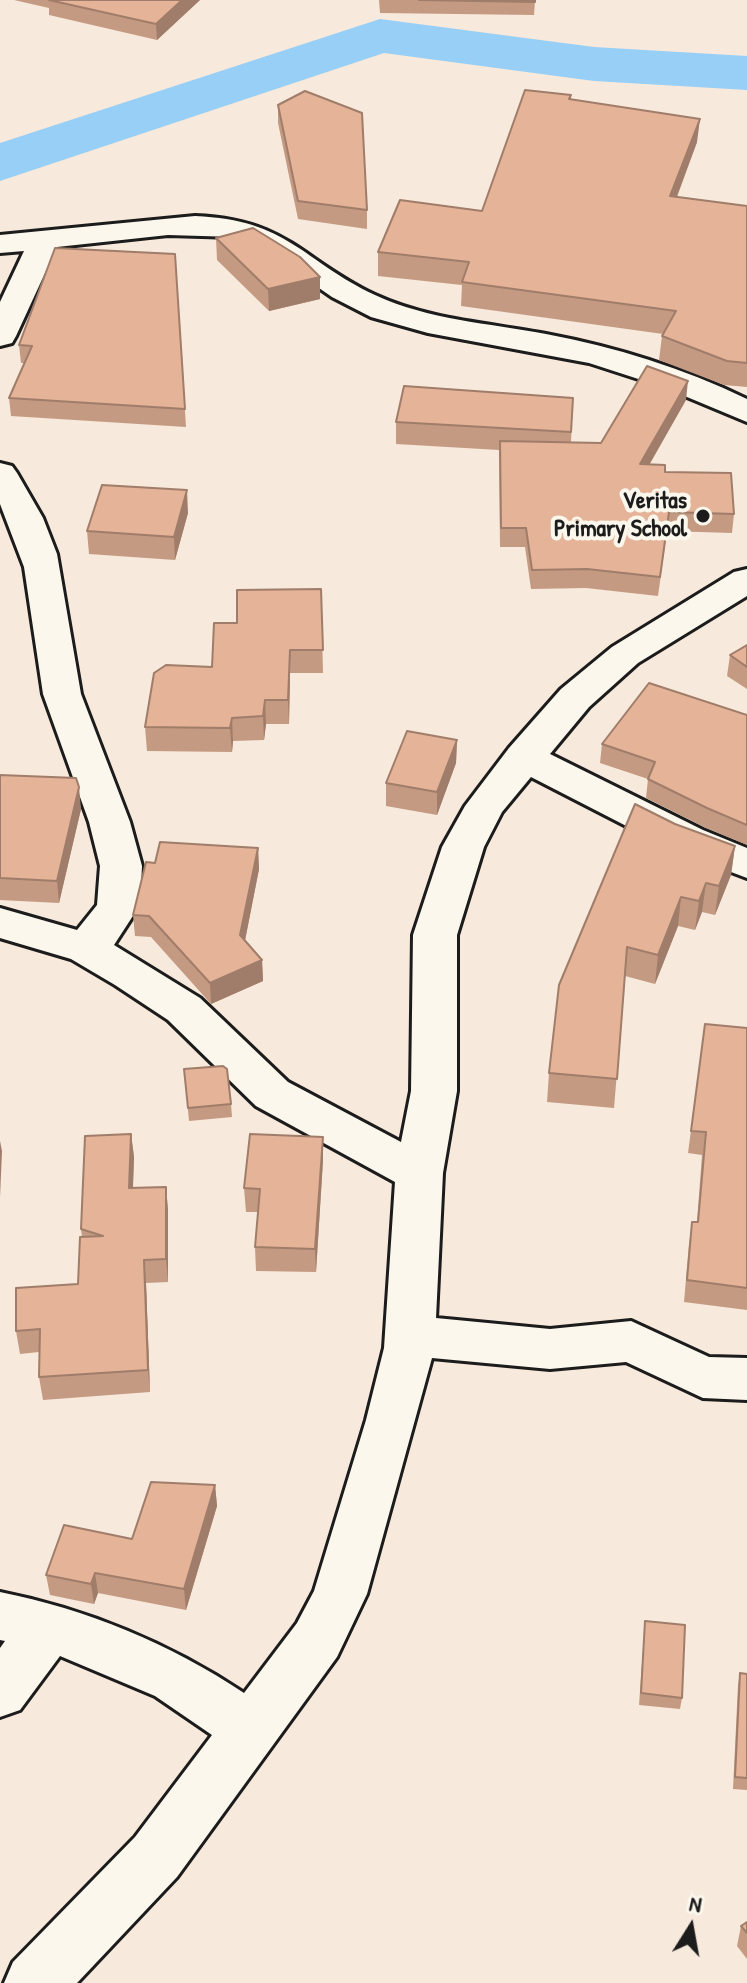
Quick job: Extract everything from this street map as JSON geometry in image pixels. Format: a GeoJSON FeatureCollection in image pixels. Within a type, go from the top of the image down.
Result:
{"type":"FeatureCollection","features":[{"type":"Feature","properties":{"kind":"street"},"geometry":{"type":"LineString","coordinates":[[0,244],[151,228],[223,226],[257,233],[360,300],[400,317],[550,344],[622,362],[683,383],[747,412]]}},
{"type":"Feature","properties":{"kind":"street"},"geometry":{"type":"LineString","coordinates":[[0,336],[44,241]]}},
{"type":"Feature","properties":{"kind":"street"},"geometry":{"type":"LineString","coordinates":[[0,473],[25,514],[42,567],[51,643],[66,710],[108,824],[122,882],[121,903],[108,925],[86,948]]}},
{"type":"Feature","properties":{"kind":"street"},"geometry":{"type":"LineString","coordinates":[[35,1983],[156,1857],[317,1640],[340,1594],[392,1420],[409,1336],[419,1173],[434,1091],[435,935],[463,847],[485,806],[575,698],[625,655],[747,580]]}},
{"type":"Feature","properties":{"kind":"street"},"geometry":{"type":"LineString","coordinates":[[523,757],[688,840],[747,864]]}},
{"type":"Feature","properties":{"kind":"street"},"geometry":{"type":"LineString","coordinates":[[0,923],[86,948],[184,1009],[272,1094],[419,1173]]}},
{"type":"Feature","properties":{"kind":"street"},"geometry":{"type":"LineString","coordinates":[[409,1336],[550,1349],[631,1341],[703,1377],[747,1379]]}},
{"type":"Feature","properties":{"kind":"street"},"geometry":{"type":"LineString","coordinates":[[0,1692],[25,1621],[175,1678],[251,1729]]}},
{"type":"Feature","properties":{"kind":"building"},"geometry":{"type":"Polygon","coordinates":[[[49,0],[182,0],[156,24],[49,0]]]}},
{"type":"Feature","properties":{"kind":"building"},"geometry":{"type":"Polygon","coordinates":[[[419,0],[535,0],[535,2],[419,0]]]}},
{"type":"Feature","properties":{"kind":"building"},"geometry":{"type":"Polygon","coordinates":[[[525,90],[571,95],[569,99],[700,119],[670,196],[747,206],[747,363],[727,361],[662,336],[676,311],[462,282],[469,262],[378,252],[400,200],[482,211],[525,90]]]}},
{"type":"Feature","properties":{"kind":"building"},"geometry":{"type":"Polygon","coordinates":[[[305,91],[362,113],[367,210],[298,201],[278,105],[305,91]]]}},
{"type":"Feature","properties":{"kind":"building"},"geometry":{"type":"Polygon","coordinates":[[[253,228],[300,257],[320,277],[268,289],[216,238],[253,228]]]}},
{"type":"Feature","properties":{"kind":"building"},"geometry":{"type":"Polygon","coordinates":[[[55,248],[175,254],[185,409],[9,398],[32,346],[19,345],[55,248]]]}},
{"type":"Feature","properties":{"kind":"building"},"geometry":{"type":"Polygon","coordinates":[[[647,366],[688,381],[640,464],[665,465],[665,472],[731,473],[734,514],[669,512],[660,577],[587,569],[532,570],[526,528],[501,528],[500,441],[601,443],[647,366]]]}},
{"type":"Feature","properties":{"kind":"building"},"geometry":{"type":"Polygon","coordinates":[[[404,386],[573,398],[571,432],[396,422],[404,386]]]}},
{"type":"Feature","properties":{"kind":"building"},"geometry":{"type":"Polygon","coordinates":[[[102,485],[187,490],[174,537],[87,531],[102,485]]]}},
{"type":"Feature","properties":{"kind":"building"},"geometry":{"type":"Polygon","coordinates":[[[321,589],[323,650],[290,650],[288,700],[265,700],[263,716],[232,718],[230,728],[145,727],[154,673],[166,665],[212,667],[214,623],[237,623],[237,590],[321,589]]]}},
{"type":"Feature","properties":{"kind":"building"},"geometry":{"type":"Polygon","coordinates":[[[747,645],[747,667],[730,655],[747,645]]]}},
{"type":"Feature","properties":{"kind":"building"},"geometry":{"type":"Polygon","coordinates":[[[649,683],[747,715],[747,825],[648,779],[655,762],[602,744],[649,683]]]}},
{"type":"Feature","properties":{"kind":"building"},"geometry":{"type":"Polygon","coordinates":[[[407,731],[457,740],[437,792],[386,783],[407,731]]]}},
{"type":"Feature","properties":{"kind":"building"},"geometry":{"type":"Polygon","coordinates":[[[0,775],[76,778],[79,787],[57,881],[0,878],[0,775]]]}},
{"type":"Feature","properties":{"kind":"building"},"geometry":{"type":"Polygon","coordinates":[[[635,804],[675,824],[735,846],[719,886],[706,883],[699,901],[681,897],[658,955],[627,947],[617,1079],[549,1073],[559,985],[635,804]]]}},
{"type":"Feature","properties":{"kind":"building"},"geometry":{"type":"Polygon","coordinates":[[[160,842],[258,848],[240,935],[262,960],[210,983],[149,916],[133,915],[146,862],[155,863],[160,842]]]}},
{"type":"Feature","properties":{"kind":"building"},"geometry":{"type":"Polygon","coordinates":[[[705,1024],[747,1028],[747,1288],[687,1280],[692,1222],[698,1222],[706,1132],[691,1131],[705,1024]]]}},
{"type":"Feature","properties":{"kind":"building"},"geometry":{"type":"Polygon","coordinates":[[[223,1066],[227,1069],[231,1104],[188,1108],[184,1069],[223,1066]]]}},
{"type":"Feature","properties":{"kind":"building"},"geometry":{"type":"Polygon","coordinates":[[[131,1134],[129,1188],[166,1187],[166,1259],[144,1260],[148,1370],[39,1377],[40,1329],[16,1331],[16,1288],[78,1284],[80,1237],[103,1236],[81,1229],[85,1136],[131,1134]]]}},
{"type":"Feature","properties":{"kind":"building"},"geometry":{"type":"Polygon","coordinates":[[[250,1134],[323,1137],[315,1249],[255,1247],[260,1189],[244,1188],[250,1134]]]}},
{"type":"Feature","properties":{"kind":"building"},"geometry":{"type":"Polygon","coordinates":[[[151,1482],[215,1485],[184,1589],[95,1573],[91,1584],[46,1575],[64,1525],[132,1539],[151,1482]]]}},
{"type":"Feature","properties":{"kind":"building"},"geometry":{"type":"Polygon","coordinates":[[[645,1621],[685,1625],[682,1698],[641,1693],[645,1621]]]}},
{"type":"Feature","properties":{"kind":"building"},"geometry":{"type":"Polygon","coordinates":[[[740,1673],[747,1674],[747,1778],[735,1777],[740,1673]]]}},
{"type":"Feature","properties":{"kind":"waterway"},"geometry":{"type":"LineString","coordinates":[[0,163],[380,36],[594,64],[747,73]]}},
{"type":"Feature","properties":{"kind":"place","name":"Veritas Primary School"},"geometry":{"type":"Point","coordinates":[703,516]}}]}
